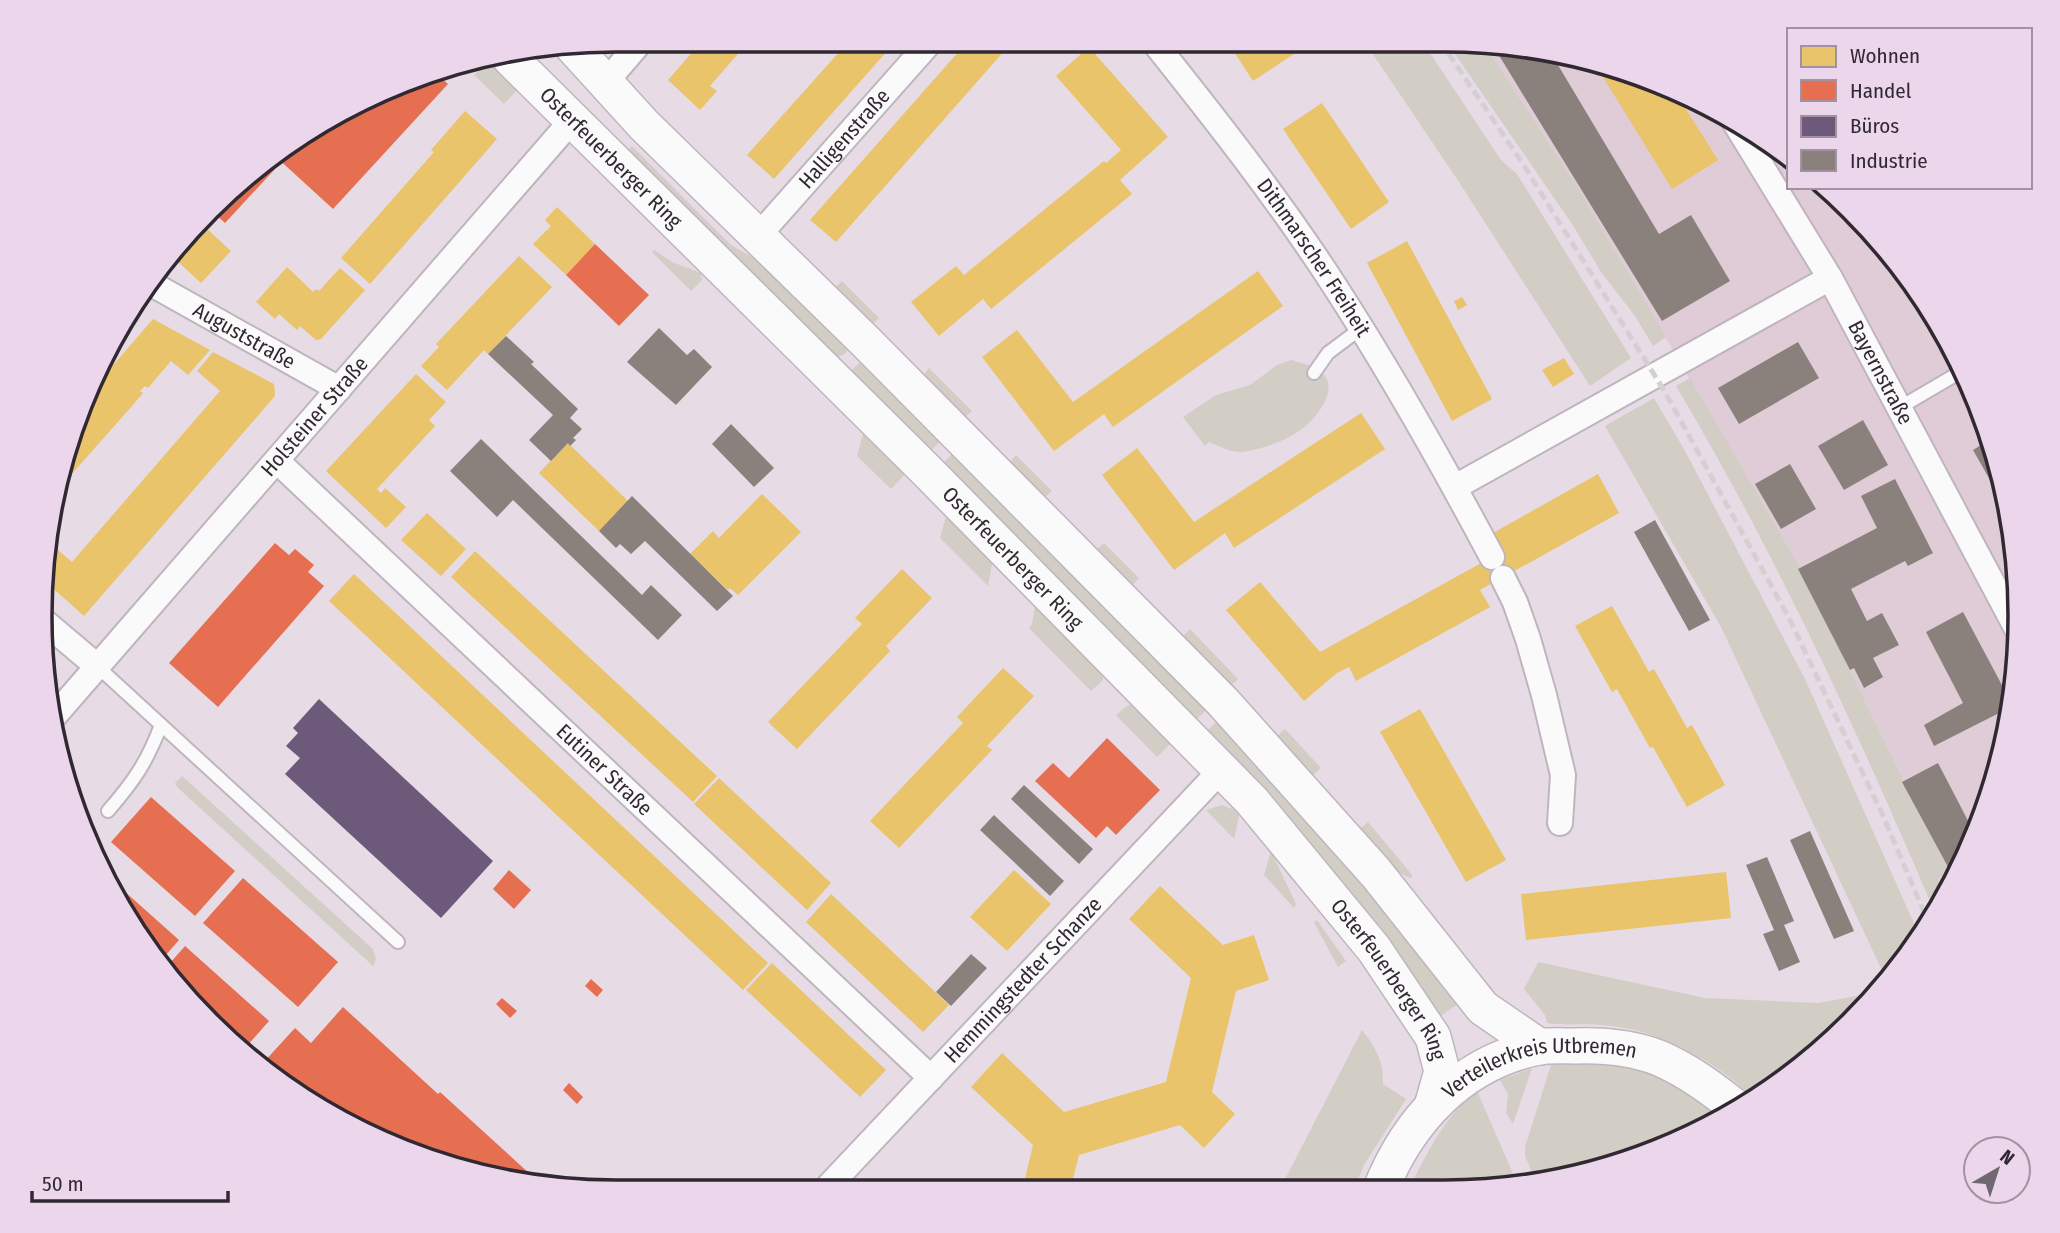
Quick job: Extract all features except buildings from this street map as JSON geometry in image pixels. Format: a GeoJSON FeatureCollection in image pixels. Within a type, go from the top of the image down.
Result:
{"type":"FeatureCollection","features":[{"type":"Feature","properties":{"kind":"main road"},"geometry":{"type":"LineString","coordinates":[[579,54],[644,125],[865,341],[1223,702],[1376,873],[1483,1008],[1540,1046]]}},
{"type":"Feature","properties":{"kind":"main road","name":"Osterfeuerberger Ring"},"geometry":{"type":"LineString","coordinates":[[514,62],[1222,769],[1307,866],[1374,949],[1421,1017],[1433,1037],[1442,1071],[1433,1103]]}},
{"type":"Feature","properties":{"kind":"main road"},"geometry":{"type":"LineString","coordinates":[[572,119],[605,82]]}},
{"type":"Feature","properties":{"kind":"main road"},"geometry":{"type":"LineString","coordinates":[[831,376],[865,341]]}},
{"type":"Feature","properties":{"kind":"main road","name":"Verteilerkreis Utbremen"},"geometry":{"type":"LineString","coordinates":[[1386,1180],[1404,1144],[1433,1103],[1477,1069],[1540,1046],[1605,1045],[1657,1058],[1702,1080],[1730,1103]]}},
{"type":"Feature","properties":{"kind":"street"},"geometry":{"type":"LineString","coordinates":[[605,82],[631,52]]}},
{"type":"Feature","properties":{"kind":"street","name":"Halligenstraße"},"geometry":{"type":"LineString","coordinates":[[758,236],[921,52]]}},
{"type":"Feature","properties":{"kind":"street","name":"Dithmarscher Freiheit"},"geometry":{"type":"LineString","coordinates":[[1162,52],[1226,133],[1334,285],[1455,487],[1515,602],[1544,695],[1563,775],[1560,823]]}},
{"type":"Feature","properties":{"kind":"street","name":"Holsteiner Straße"},"geometry":{"type":"LineString","coordinates":[[60,709],[572,119]]}},
{"type":"Feature","properties":{"kind":"street","name":"Bayernstraße"},"geometry":{"type":"LineString","coordinates":[[1746,141],[1830,278],[2008,609]]}},
{"type":"Feature","properties":{"kind":"street"},"geometry":{"type":"LineString","coordinates":[[1455,487],[1830,278]]}},
{"type":"Feature","properties":{"kind":"street","name":"Auguststraße"},"geometry":{"type":"LineString","coordinates":[[159,288],[339,389]]}},
{"type":"Feature","properties":{"kind":"street","name":"Eutiner Straße"},"geometry":{"type":"LineString","coordinates":[[277,461],[931,1078]]}},
{"type":"Feature","properties":{"kind":"street"},"geometry":{"type":"LineString","coordinates":[[53,629],[98,667]]}},
{"type":"Feature","properties":{"kind":"street","name":"Hemmingstedter Schanze"},"geometry":{"type":"LineString","coordinates":[[834,1180],[1222,769]]}},
{"type":"Feature","properties":{"kind":"lane"},"geometry":{"type":"LineString","coordinates":[[1314,373],[1328,353],[1360,329]]}},
{"type":"Feature","properties":{"kind":"lane"},"geometry":{"type":"LineString","coordinates":[[1899,408],[1953,375]]}},
{"type":"Feature","properties":{"kind":"lane"},"geometry":{"type":"LineString","coordinates":[[98,667],[398,942]]}},
{"type":"Feature","properties":{"kind":"lane"},"geometry":{"type":"LineString","coordinates":[[108,811],[137,777],[151,754],[161,725]]}},
{"type":"Feature","properties":{"kind":"shaded area"},"geometry":{"type":"Polygon","coordinates":[[[1371,52],[1429,52],[1501,160],[1517,174],[1631,358],[1590,386],[1371,52]]]}},
{"type":"Feature","properties":{"kind":"shaded area"},"geometry":{"type":"Polygon","coordinates":[[[1454,53],[1491,55],[1575,183],[1666,337],[1653,346],[1635,316],[1601,272],[1572,224],[1454,53]]]}},
{"type":"Feature","properties":{"kind":"shaded area"},"geometry":{"type":"Polygon","coordinates":[[[1491,55],[1554,63],[1625,82],[1659,95],[1726,128],[1787,169],[1787,189],[1811,189],[1842,218],[1891,273],[1932,335],[1965,401],[1988,471],[2003,543],[2008,616],[2003,690],[1997,727],[1978,798],[1950,864],[1904,781],[1798,564],[1575,183],[1491,55]]]}},
{"type":"Feature","properties":{"kind":"shaded area"},"geometry":{"type":"Polygon","coordinates":[[[497,65],[520,87],[504,104],[474,75],[479,70],[497,65]]]}},
{"type":"Feature","properties":{"kind":"shaded area"},"geometry":{"type":"Polygon","coordinates":[[[632,146],[731,245],[759,261],[848,348],[846,353],[835,359],[622,156],[632,146]]]}},
{"type":"Feature","properties":{"kind":"shaded area"},"geometry":{"type":"Polygon","coordinates":[[[654,250],[672,262],[701,273],[702,280],[691,291],[652,252],[654,250]]]}},
{"type":"Feature","properties":{"kind":"shaded area"},"geometry":{"type":"Polygon","coordinates":[[[842,281],[879,318],[870,326],[834,289],[842,281]]]}},
{"type":"Feature","properties":{"kind":"shaded area"},"geometry":{"type":"Polygon","coordinates":[[[868,354],[947,435],[923,458],[844,378],[868,354]]]}},
{"type":"Feature","properties":{"kind":"shaded area"},"geometry":{"type":"Polygon","coordinates":[[[1291,360],[1321,372],[1329,387],[1323,405],[1310,422],[1277,443],[1236,452],[1209,442],[1205,446],[1183,417],[1216,395],[1250,385],[1277,365],[1291,360]]]}},
{"type":"Feature","properties":{"kind":"shaded area"},"geometry":{"type":"Polygon","coordinates":[[[929,368],[972,411],[963,419],[922,377],[929,368]]]}},
{"type":"Feature","properties":{"kind":"shaded area"},"geometry":{"type":"Polygon","coordinates":[[[1690,378],[1798,564],[1904,781],[1950,864],[1944,875],[1938,878],[1940,883],[1930,901],[1846,711],[1782,579],[1713,449],[1676,386],[1690,378]]]}},
{"type":"Feature","properties":{"kind":"shaded area"},"geometry":{"type":"Polygon","coordinates":[[[1654,398],[1684,449],[1805,679],[1915,925],[1882,971],[1721,627],[1605,426],[1654,398]]]}},
{"type":"Feature","properties":{"kind":"shaded area"},"geometry":{"type":"Polygon","coordinates":[[[864,430],[907,472],[891,489],[857,456],[864,430]]]}},
{"type":"Feature","properties":{"kind":"shaded area"},"geometry":{"type":"Polygon","coordinates":[[[959,447],[1213,703],[1190,726],[936,470],[959,447]]]}},
{"type":"Feature","properties":{"kind":"shaded area"},"geometry":{"type":"Polygon","coordinates":[[[1016,455],[1052,491],[1043,499],[1008,464],[1016,455]]]}},
{"type":"Feature","properties":{"kind":"shaded area"},"geometry":{"type":"Polygon","coordinates":[[[947,513],[993,559],[988,586],[940,538],[947,513]]]}},
{"type":"Feature","properties":{"kind":"shaded area"},"geometry":{"type":"Polygon","coordinates":[[[1104,543],[1139,578],[1131,587],[1095,551],[1104,543]]]}},
{"type":"Feature","properties":{"kind":"shaded area"},"geometry":{"type":"Polygon","coordinates":[[[1036,601],[1103,668],[1103,680],[1091,691],[1029,628],[1036,601]]]}},
{"type":"Feature","properties":{"kind":"shaded area"},"geometry":{"type":"Polygon","coordinates":[[[1190,629],[1238,679],[1228,688],[1181,638],[1190,629]]]}},
{"type":"Feature","properties":{"kind":"shaded area"},"geometry":{"type":"Polygon","coordinates":[[[1139,704],[1174,740],[1157,757],[1116,715],[1128,705],[1139,704]]]}},
{"type":"Feature","properties":{"kind":"shaded area"},"geometry":{"type":"Polygon","coordinates":[[[1224,715],[1464,1000],[1439,1017],[1200,737],[1224,715]]]}},
{"type":"Feature","properties":{"kind":"shaded area"},"geometry":{"type":"Polygon","coordinates":[[[1285,729],[1321,768],[1312,776],[1276,737],[1285,729]]]}},
{"type":"Feature","properties":{"kind":"shaded area"},"geometry":{"type":"Polygon","coordinates":[[[182,776],[373,949],[376,959],[373,966],[177,787],[175,783],[182,776]]]}},
{"type":"Feature","properties":{"kind":"shaded area"},"geometry":{"type":"Polygon","coordinates":[[[1222,805],[1240,812],[1234,839],[1206,810],[1222,805]]]}},
{"type":"Feature","properties":{"kind":"shaded area"},"geometry":{"type":"Polygon","coordinates":[[[1368,822],[1413,876],[1410,878],[1395,869],[1359,830],[1368,822]]]}},
{"type":"Feature","properties":{"kind":"shaded area"},"geometry":{"type":"Polygon","coordinates":[[[1271,851],[1296,904],[1294,908],[1264,875],[1271,851]]]}},
{"type":"Feature","properties":{"kind":"shaded area"},"geometry":{"type":"Polygon","coordinates":[[[1317,920],[1346,961],[1338,967],[1314,922],[1317,920]]]}},
{"type":"Feature","properties":{"kind":"shaded area"},"geometry":{"type":"Polygon","coordinates":[[[1538,962],[1705,998],[1818,1003],[1861,995],[1815,1041],[1746,1092],[1722,1071],[1664,1039],[1622,1027],[1547,1023],[1545,1015],[1524,989],[1538,962]]]}},
{"type":"Feature","properties":{"kind":"shaded area"},"geometry":{"type":"Polygon","coordinates":[[[1362,1030],[1378,1056],[1383,1084],[1406,1099],[1364,1165],[1358,1180],[1285,1180],[1362,1030]]]}},
{"type":"Feature","properties":{"kind":"shaded area"},"geometry":{"type":"Polygon","coordinates":[[[1605,1063],[1659,1076],[1706,1105],[1712,1112],[1625,1151],[1532,1174],[1525,1156],[1525,1147],[1551,1065],[1605,1063]]]}},
{"type":"Feature","properties":{"kind":"shaded area"},"geometry":{"type":"Polygon","coordinates":[[[1532,1068],[1513,1124],[1506,1113],[1508,1094],[1500,1080],[1532,1068]]]}},
{"type":"Feature","properties":{"kind":"shaded area"},"geometry":{"type":"Polygon","coordinates":[[[1477,1091],[1514,1176],[1414,1180],[1445,1124],[1477,1091]]]}},
{"type":"Feature","properties":{"kind":"railway"},"geometry":{"type":"LineString","coordinates":[[1448,52],[1521,161],[1665,392],[1790,620],[1884,818],[1924,911]]}}]}
